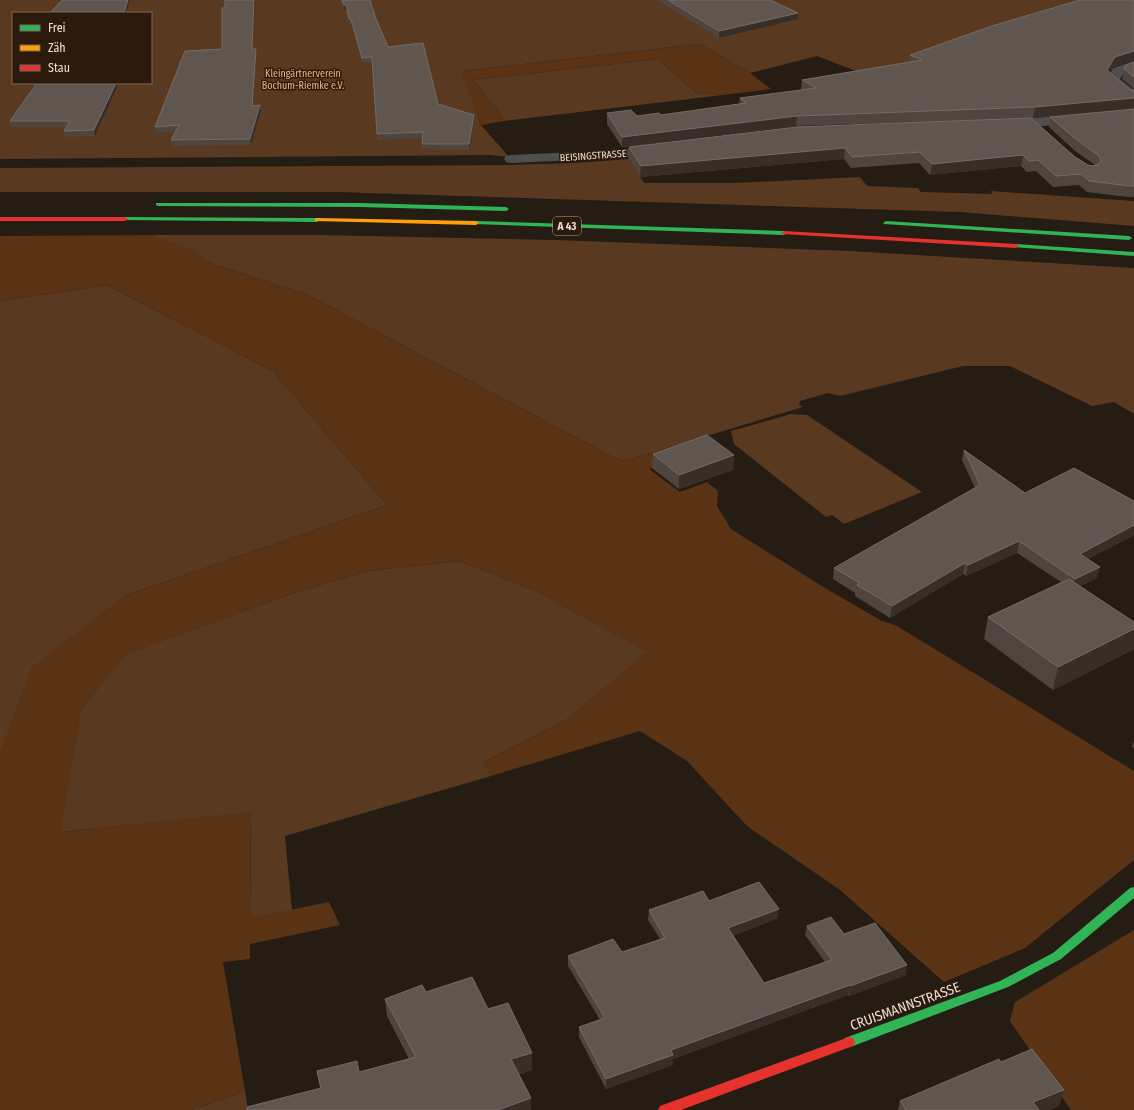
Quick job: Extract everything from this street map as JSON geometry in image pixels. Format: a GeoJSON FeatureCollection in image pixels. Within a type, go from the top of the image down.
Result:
{"type":"FeatureCollection","features":[{"type":"Feature","properties":{"kind":"main road"},"geometry":{"type":"LineString","coordinates":[[147,204],[360,205],[516,209]]}},
{"type":"Feature","properties":{"kind":"main road","name":"A 43"},"geometry":{"type":"LineString","coordinates":[[0,219],[350,221],[692,229],[972,243],[1134,254]]}},
{"type":"Feature","properties":{"kind":"main road"},"geometry":{"type":"LineString","coordinates":[[874,222],[1134,239]]}},
{"type":"Feature","properties":{"kind":"main road","name":"CRUISMANNSTRASSE"},"geometry":{"type":"LineString","coordinates":[[665,1110],[1004,984],[1057,956],[1134,891]]}},
{"type":"Feature","properties":{"kind":"street"},"geometry":{"type":"LineString","coordinates":[[1134,65],[1118,70],[1113,76],[1113,80],[1134,96]]}},
{"type":"Feature","properties":{"kind":"street"},"geometry":{"type":"LineString","coordinates":[[994,124],[1033,123],[1134,114]]}},
{"type":"Feature","properties":{"kind":"street"},"geometry":{"type":"LineString","coordinates":[[1118,115],[1134,128]]}},
{"type":"Feature","properties":{"kind":"street"},"geometry":{"type":"LineString","coordinates":[[1033,123],[1048,137]]}},
{"type":"Feature","properties":{"kind":"street","name":"BEISINGSTRASSE"},"geometry":{"type":"LineString","coordinates":[[511,159],[599,155],[672,148]]}},
{"type":"Feature","properties":{"kind":"green space","name":"Kleingärtnerverein Bochum-Riemke e.V."},"geometry":{"type":"Polygon","coordinates":[[[0,0],[1134,0],[972,113],[981,121],[850,124],[884,82],[817,56],[750,73],[700,44],[462,71],[481,125],[509,157],[490,155],[0,159],[0,0]]]}},
{"type":"Feature","properties":{"kind":"green space"},"geometry":{"type":"Polygon","coordinates":[[[658,59],[696,93],[723,95],[504,121],[502,116],[473,80],[658,59]]]}},
{"type":"Feature","properties":{"kind":"green space"},"geometry":{"type":"Polygon","coordinates":[[[629,159],[644,183],[734,183],[860,177],[867,186],[918,188],[921,192],[992,194],[991,191],[1134,201],[1134,226],[960,212],[337,192],[0,192],[0,168],[509,165],[575,163],[629,159]]]}},
{"type":"Feature","properties":{"kind":"green space"},"geometry":{"type":"Polygon","coordinates":[[[153,235],[319,235],[554,240],[850,251],[1134,268],[1134,414],[1114,402],[1092,406],[1010,366],[963,366],[840,396],[828,393],[800,401],[799,404],[803,407],[624,461],[611,456],[306,294],[207,262],[153,235]]]}},
{"type":"Feature","properties":{"kind":"green space"},"geometry":{"type":"Polygon","coordinates":[[[107,285],[273,371],[387,505],[124,596],[0,752],[0,301],[107,285]]]}},
{"type":"Feature","properties":{"kind":"green space"},"geometry":{"type":"Polygon","coordinates":[[[791,414],[807,415],[922,492],[844,524],[832,515],[826,517],[734,444],[731,431],[791,414]]]}},
{"type":"Feature","properties":{"kind":"green space"},"geometry":{"type":"Polygon","coordinates":[[[460,561],[538,592],[648,652],[566,720],[484,762],[491,776],[285,836],[292,911],[250,918],[251,813],[60,832],[81,709],[126,654],[294,593],[367,571],[460,561]]]}},
{"type":"Feature","properties":{"kind":"green space"},"geometry":{"type":"Polygon","coordinates":[[[245,1091],[248,1110],[191,1110],[245,1091]]]}},
{"type":"Feature","properties":{"kind":"shaded area"},"geometry":{"type":"Polygon","coordinates":[[[700,44],[750,73],[771,89],[723,95],[696,93],[658,59],[473,80],[502,116],[504,121],[481,125],[461,71],[700,44]]]}},
{"type":"Feature","properties":{"kind":"shaded area"},"geometry":{"type":"Polygon","coordinates":[[[153,235],[198,252],[207,262],[306,294],[611,456],[624,461],[708,436],[717,443],[649,469],[680,492],[707,482],[718,491],[717,506],[731,529],[825,588],[882,621],[897,626],[1134,771],[1134,860],[1025,948],[944,982],[840,890],[747,826],[687,761],[640,731],[491,776],[484,762],[566,720],[647,652],[538,592],[460,561],[367,571],[294,593],[127,654],[81,709],[61,832],[251,812],[250,918],[329,902],[340,925],[250,944],[250,959],[223,962],[245,1091],[191,1110],[0,1110],[0,752],[31,668],[124,596],[387,505],[273,371],[107,285],[0,301],[0,236],[153,235]]]}},
{"type":"Feature","properties":{"kind":"shaded area"},"geometry":{"type":"Polygon","coordinates":[[[1134,930],[1134,1110],[1071,1110],[1010,1021],[1015,1002],[1134,930]]]}},
{"type":"Feature","properties":{"kind":"building"},"geometry":{"type":"Polygon","coordinates":[[[62,0],[128,0],[124,12],[51,12],[62,0]]]}},
{"type":"Feature","properties":{"kind":"building"},"geometry":{"type":"Polygon","coordinates":[[[225,0],[254,0],[252,49],[256,49],[252,106],[260,105],[250,139],[171,140],[179,125],[155,127],[185,51],[222,49],[222,8],[225,8],[225,0]]]}},
{"type":"Feature","properties":{"kind":"building"},"geometry":{"type":"Polygon","coordinates":[[[342,0],[370,0],[388,47],[423,43],[438,104],[474,115],[469,144],[422,144],[423,132],[377,134],[372,57],[362,58],[351,19],[349,19],[346,5],[344,5],[342,0]]]}},
{"type":"Feature","properties":{"kind":"building"},"geometry":{"type":"Polygon","coordinates":[[[668,0],[770,0],[798,13],[719,31],[668,0]]]}},
{"type":"Feature","properties":{"kind":"building"},"geometry":{"type":"Polygon","coordinates":[[[1080,0],[1134,0],[1134,51],[1115,57],[1107,70],[1130,90],[1134,90],[1134,98],[1035,107],[797,116],[622,137],[607,113],[631,110],[637,116],[659,113],[661,115],[746,103],[740,98],[816,88],[802,80],[922,60],[910,55],[992,26],[1080,0]]]}},
{"type":"Feature","properties":{"kind":"building"},"geometry":{"type":"Polygon","coordinates":[[[1134,62],[1134,77],[1124,69],[1126,65],[1134,62]]]}},
{"type":"Feature","properties":{"kind":"building"},"geometry":{"type":"Polygon","coordinates":[[[36,84],[116,84],[94,130],[64,131],[70,121],[10,121],[36,84]]]}},
{"type":"Feature","properties":{"kind":"building"},"geometry":{"type":"Polygon","coordinates":[[[1134,109],[1134,186],[1089,181],[1081,174],[1056,176],[1038,160],[1029,161],[1023,155],[932,164],[920,152],[852,157],[845,148],[641,166],[629,147],[797,127],[1031,118],[1075,157],[1088,165],[1093,166],[1099,164],[1101,161],[1099,156],[1050,117],[1134,109]]]}},
{"type":"Feature","properties":{"kind":"building"},"geometry":{"type":"Polygon","coordinates":[[[707,435],[734,455],[679,475],[653,454],[707,435]]]}},
{"type":"Feature","properties":{"kind":"building"},"geometry":{"type":"Polygon","coordinates":[[[964,450],[1025,493],[1074,468],[1134,501],[1134,525],[1080,554],[1100,567],[1075,579],[1019,541],[968,565],[965,563],[892,606],[857,585],[860,583],[834,568],[980,485],[964,450]]]}},
{"type":"Feature","properties":{"kind":"building"},"geometry":{"type":"Polygon","coordinates":[[[1069,579],[1134,622],[1134,629],[1058,667],[988,617],[1069,579]]]}},
{"type":"Feature","properties":{"kind":"building"},"geometry":{"type":"Polygon","coordinates":[[[759,882],[779,909],[728,928],[764,983],[832,960],[807,926],[831,917],[844,934],[875,923],[907,965],[671,1050],[673,1055],[606,1079],[579,1027],[605,1018],[568,956],[613,939],[622,952],[665,938],[649,910],[703,891],[709,901],[759,882]]]}},
{"type":"Feature","properties":{"kind":"building"},"geometry":{"type":"Polygon","coordinates":[[[472,977],[488,1009],[508,1003],[532,1053],[511,1059],[531,1098],[498,1110],[247,1110],[247,1107],[321,1088],[317,1071],[357,1061],[359,1072],[416,1057],[385,999],[422,985],[426,992],[472,977]]]}},
{"type":"Feature","properties":{"kind":"building"},"geometry":{"type":"Polygon","coordinates":[[[1032,1049],[1064,1090],[1033,1102],[1039,1110],[906,1110],[900,1101],[999,1059],[1001,1062],[1032,1049]]]}},
{"type":"Feature","properties":{"kind":"traffic: fast"},"geometry":{"type":"LineString","coordinates":[[158,204],[360,205],[506,209]]}},
{"type":"Feature","properties":{"kind":"traffic: fast"},"geometry":{"type":"LineString","coordinates":[[125,219],[317,220]]}},
{"type":"Feature","properties":{"kind":"traffic: fast"},"geometry":{"type":"LineString","coordinates":[[476,223],[784,233]]}},
{"type":"Feature","properties":{"kind":"traffic: fast"},"geometry":{"type":"LineString","coordinates":[[886,223],[1129,238]]}},
{"type":"Feature","properties":{"kind":"traffic: fast"},"geometry":{"type":"LineString","coordinates":[[1016,246],[1134,254]]}},
{"type":"Feature","properties":{"kind":"traffic: fast"},"geometry":{"type":"LineString","coordinates":[[849,1042],[1004,984],[1057,956],[1134,891]]}},
{"type":"Feature","properties":{"kind":"traffic: slow"},"geometry":{"type":"LineString","coordinates":[[317,220],[476,223]]}},
{"type":"Feature","properties":{"kind":"traffic: jam"},"geometry":{"type":"LineString","coordinates":[[0,219],[125,219]]}},
{"type":"Feature","properties":{"kind":"traffic: jam"},"geometry":{"type":"LineString","coordinates":[[784,233],[1016,246]]}},
{"type":"Feature","properties":{"kind":"traffic: jam"},"geometry":{"type":"LineString","coordinates":[[665,1110],[849,1042]]}}]}
